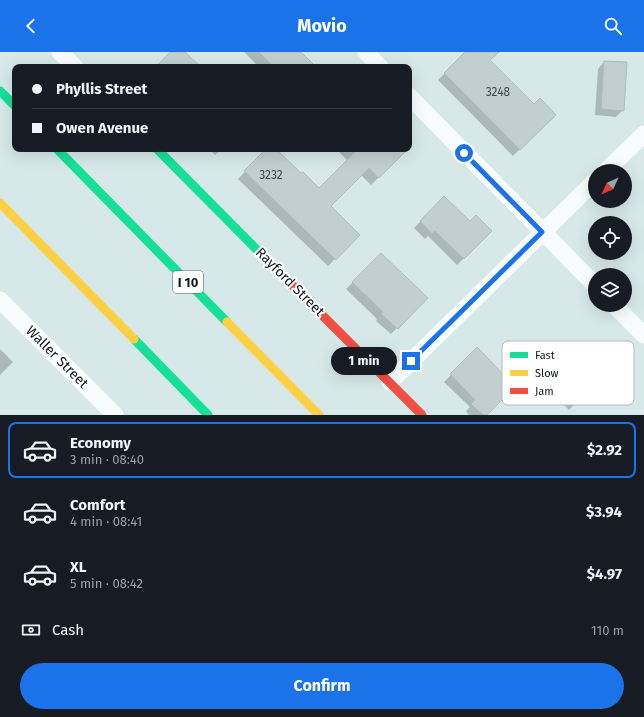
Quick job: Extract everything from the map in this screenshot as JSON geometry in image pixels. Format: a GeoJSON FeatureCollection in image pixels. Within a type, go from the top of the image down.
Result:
{"type":"FeatureCollection","features":[{"type":"Feature","properties":{"kind":"main road"},"geometry":{"type":"LineString","coordinates":[[0,91],[12,103]]}},
{"type":"Feature","properties":{"kind":"main road","name":"I 10"},"geometry":{"type":"LineString","coordinates":[[60,152],[319,415]]}},
{"type":"Feature","properties":{"kind":"main road","name":"Rayford Street"},"geometry":{"type":"LineString","coordinates":[[160,152],[422,415]]}},
{"type":"Feature","properties":{"kind":"main road"},"geometry":{"type":"LineString","coordinates":[[0,203],[208,415]]}},
{"type":"Feature","properties":{"kind":"street"},"geometry":{"type":"LineString","coordinates":[[60,52],[72,64]]}},
{"type":"Feature","properties":{"kind":"street"},"geometry":{"type":"LineString","coordinates":[[366,52],[377,64]]}},
{"type":"Feature","properties":{"kind":"street"},"geometry":{"type":"LineString","coordinates":[[412,99],[588,278]]}},
{"type":"Feature","properties":{"kind":"street"},"geometry":{"type":"LineString","coordinates":[[613,164],[644,134]]}},
{"type":"Feature","properties":{"kind":"street"},"geometry":{"type":"LineString","coordinates":[[390,382],[588,188]]}},
{"type":"Feature","properties":{"kind":"street","name":"Waller Street"},"geometry":{"type":"LineString","coordinates":[[0,300],[115,415]]}},
{"type":"Feature","properties":{"kind":"street"},"geometry":{"type":"LineString","coordinates":[[621,312],[644,335]]}},
{"type":"Feature","properties":{"kind":"building"},"geometry":{"type":"Polygon","coordinates":[[[170,52],[185,52],[198,64],[159,64],[170,52]]]}},
{"type":"Feature","properties":{"kind":"building"},"geometry":{"type":"Polygon","coordinates":[[[259,52],[301,52],[313,64],[271,64],[259,52]]]}},
{"type":"Feature","properties":{"kind":"building"},"geometry":{"type":"Polygon","coordinates":[[[465,52],[499,52],[490,60],[534,104],[540,98],[556,115],[520,150],[444,73],[465,52]]]}},
{"type":"Feature","properties":{"kind":"building"},"geometry":{"type":"Polygon","coordinates":[[[604,61],[627,62],[624,111],[601,109],[604,61]]]}},
{"type":"Feature","properties":{"kind":"building"},"geometry":{"type":"Polygon","coordinates":[[[263,152],[279,152],[319,188],[355,152],[405,152],[379,178],[369,168],[331,206],[360,235],[336,260],[244,171],[263,152]]]}},
{"type":"Feature","properties":{"kind":"building"},"geometry":{"type":"Polygon","coordinates":[[[444,196],[470,221],[476,215],[492,231],[464,259],[435,231],[432,234],[420,221],[444,196]]]}},
{"type":"Feature","properties":{"kind":"building"},"geometry":{"type":"Polygon","coordinates":[[[381,253],[428,298],[398,329],[381,314],[383,312],[352,282],[381,253]]]}},
{"type":"Feature","properties":{"kind":"building"},"geometry":{"type":"Polygon","coordinates":[[[477,347],[502,373],[502,400],[487,415],[483,415],[471,404],[475,400],[450,374],[477,347]]]}},
{"type":"Feature","properties":{"kind":"traffic: fast"},"geometry":{"type":"LineString","coordinates":[[0,91],[12,103]]}},
{"type":"Feature","properties":{"kind":"traffic: fast"},"geometry":{"type":"LineString","coordinates":[[60,152],[227,322]]}},
{"type":"Feature","properties":{"kind":"traffic: fast"},"geometry":{"type":"LineString","coordinates":[[160,152],[266,259]]}},
{"type":"Feature","properties":{"kind":"traffic: fast"},"geometry":{"type":"LineString","coordinates":[[134,339],[208,415]]}},
{"type":"Feature","properties":{"kind":"traffic: slow"},"geometry":{"type":"LineString","coordinates":[[0,203],[134,339]]}},
{"type":"Feature","properties":{"kind":"traffic: slow"},"geometry":{"type":"LineString","coordinates":[[227,322],[319,415]]}},
{"type":"Feature","properties":{"kind":"traffic: jam"},"geometry":{"type":"LineString","coordinates":[[266,259],[422,415]]}},
{"type":"Feature","properties":{"kind":"route"},"geometry":{"type":"LineString","coordinates":[[411,361],[542,232],[464,153]]}}]}
